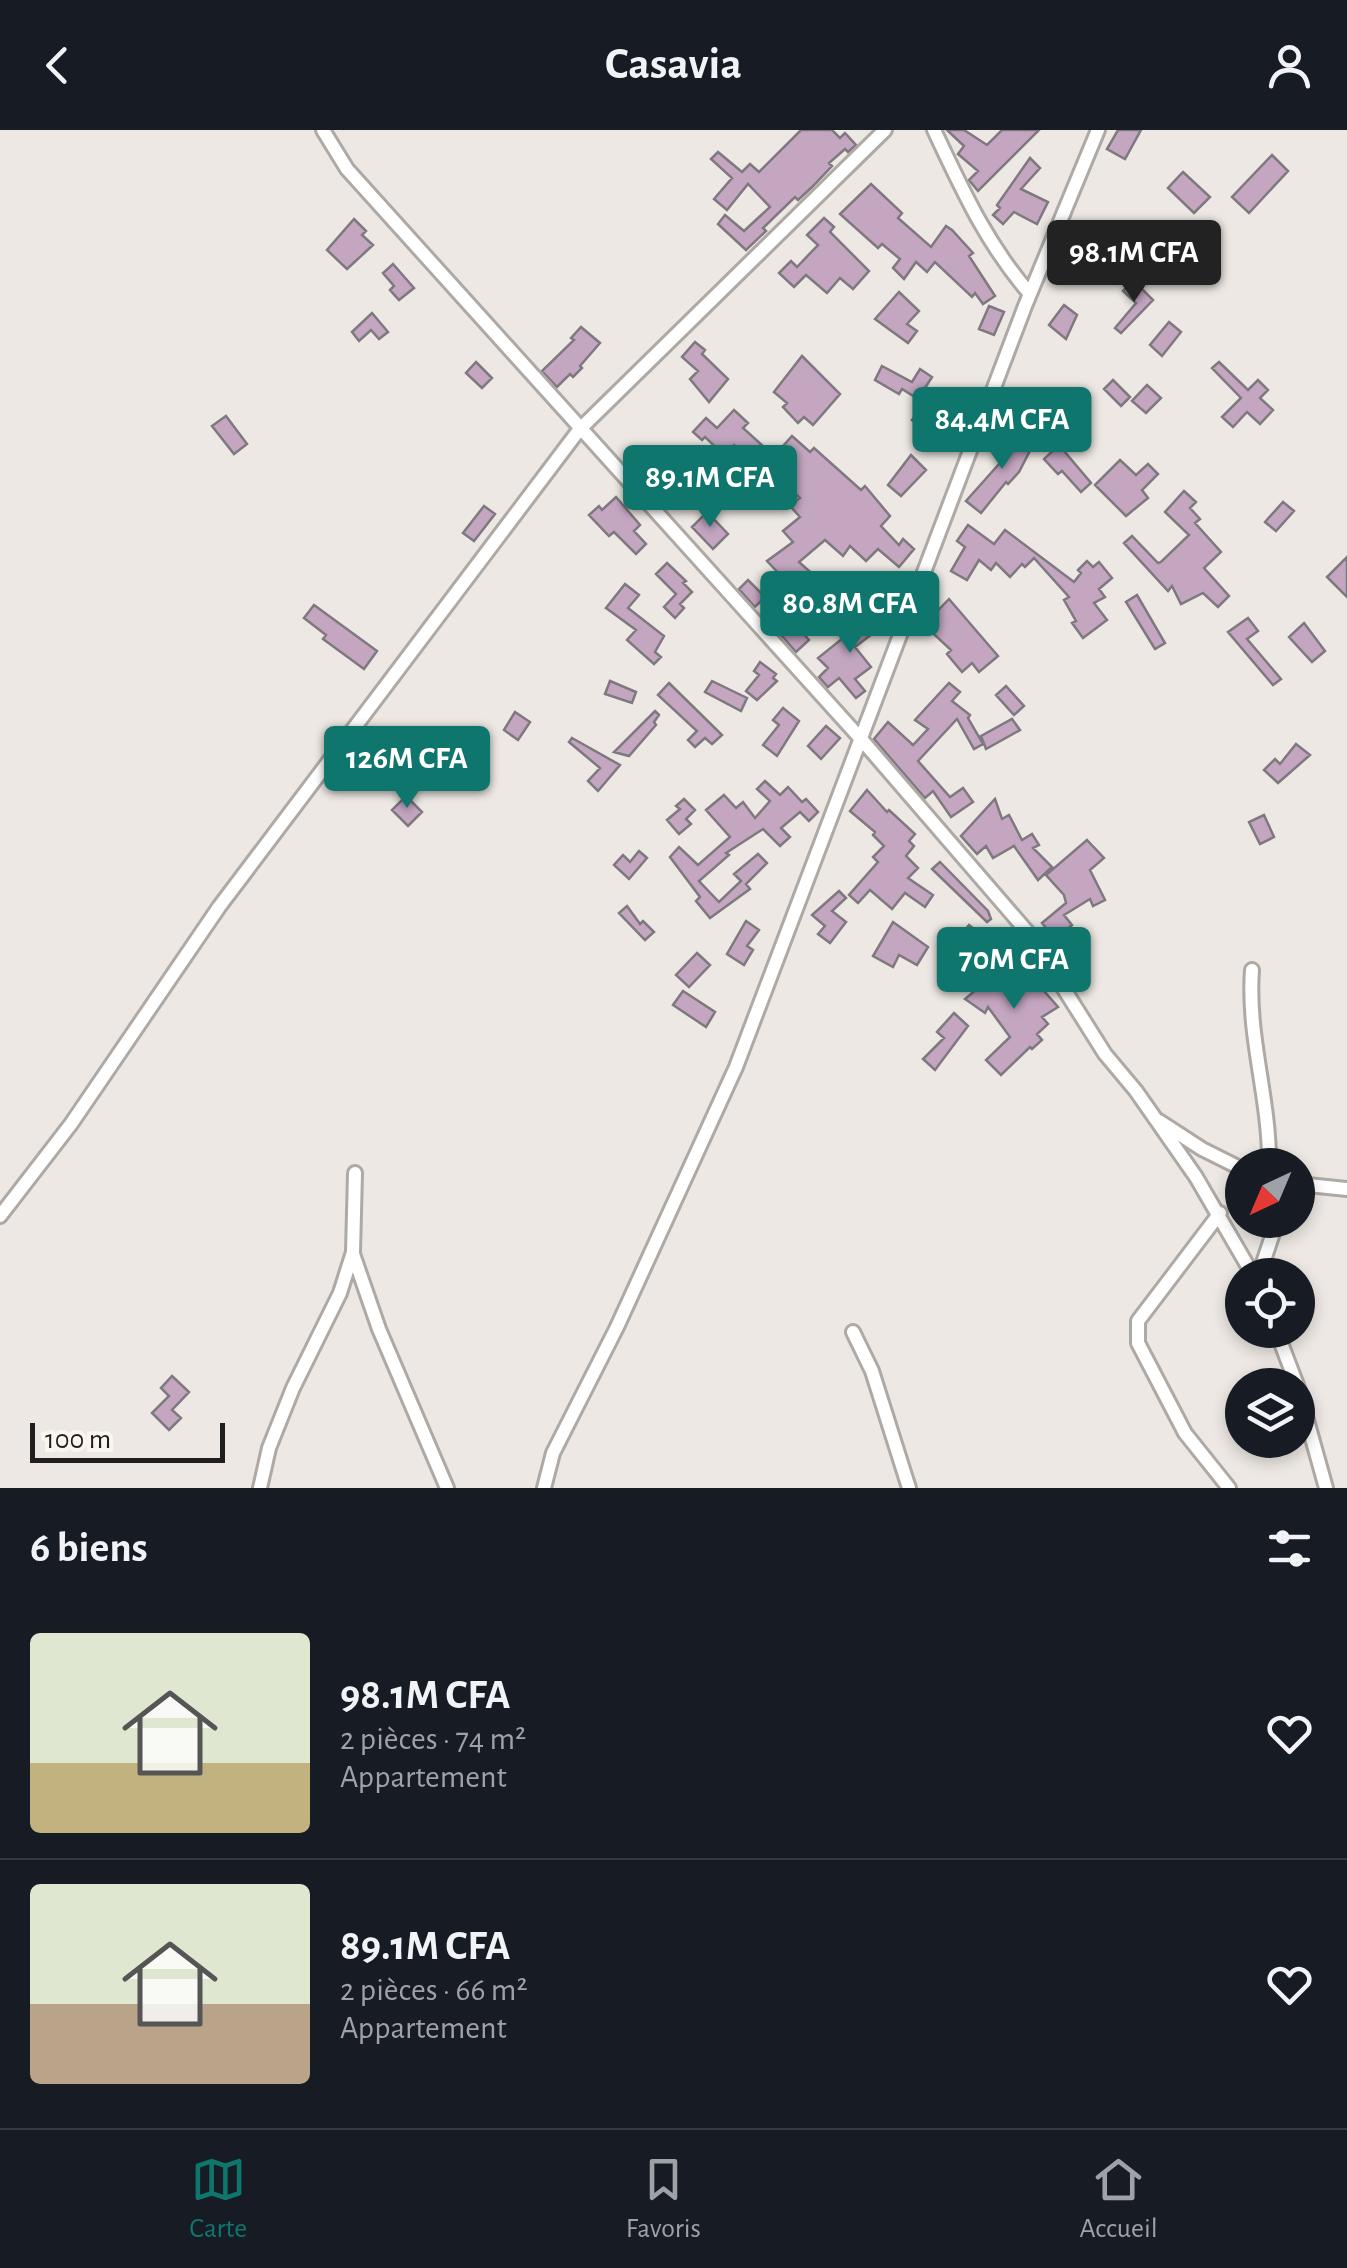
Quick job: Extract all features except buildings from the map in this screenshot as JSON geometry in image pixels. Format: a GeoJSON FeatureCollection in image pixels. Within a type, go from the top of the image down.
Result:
{"type":"FeatureCollection","features":[{"type":"Feature","properties":{"kind":"street"},"geometry":{"type":"LineString","coordinates":[[323,130],[347,170],[861,738],[1030,935],[1105,1054],[1153,1116],[1246,1258]]}},
{"type":"Feature","properties":{"kind":"street"},"geometry":{"type":"LineString","coordinates":[[0,1216],[40,1167],[219,907],[579,430],[885,130]]}},
{"type":"Feature","properties":{"kind":"street"},"geometry":{"type":"LineString","coordinates":[[934,130],[983,233],[1030,294]]}},
{"type":"Feature","properties":{"kind":"street"},"geometry":{"type":"LineString","coordinates":[[544,1488],[553,1453],[618,1327],[723,1098],[1030,294],[1098,130]]}},
{"type":"Feature","properties":{"kind":"street"},"geometry":{"type":"LineString","coordinates":[[1252,970],[1249,1008],[1270,1148]]}},
{"type":"Feature","properties":{"kind":"street"},"geometry":{"type":"LineString","coordinates":[[1153,1116],[1225,1160]]}},
{"type":"Feature","properties":{"kind":"street"},"geometry":{"type":"LineString","coordinates":[[260,1488],[269,1448],[293,1388],[340,1293],[353,1252],[355,1173]]}},
{"type":"Feature","properties":{"kind":"street"},"geometry":{"type":"LineString","coordinates":[[1315,1186],[1347,1189]]}},
{"type":"Feature","properties":{"kind":"street"},"geometry":{"type":"LineString","coordinates":[[1220,1213],[1138,1320],[1138,1343],[1185,1433],[1229,1488]]}},
{"type":"Feature","properties":{"kind":"street"},"geometry":{"type":"LineString","coordinates":[[353,1252],[379,1328],[446,1488]]}},
{"type":"Feature","properties":{"kind":"street"},"geometry":{"type":"LineString","coordinates":[[853,1332],[872,1370],[909,1488]]}},
{"type":"Feature","properties":{"kind":"street"},"geometry":{"type":"LineString","coordinates":[[1315,1449],[1326,1488]]}}]}
